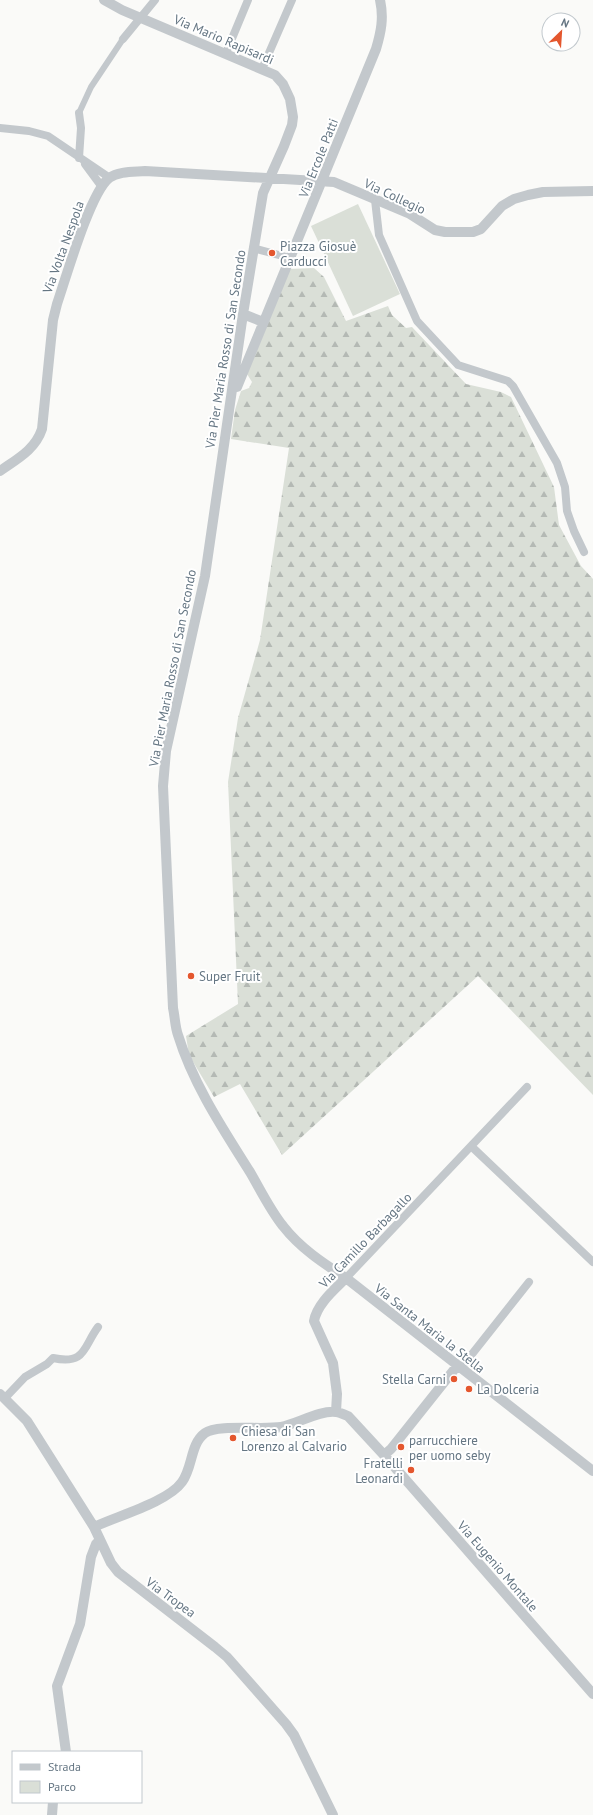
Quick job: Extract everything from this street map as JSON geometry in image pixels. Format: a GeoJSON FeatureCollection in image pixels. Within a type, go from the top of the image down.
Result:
{"type":"FeatureCollection","features":[{"type":"Feature","properties":{"kind":"street","name":"Via Mario Rapisardi"},"geometry":{"type":"LineString","coordinates":[[104,0],[141,18],[275,75],[283,84],[290,99],[293,117],[290,134],[270,178]]}},
{"type":"Feature","properties":{"kind":"street"},"geometry":{"type":"LineString","coordinates":[[102,187],[80,158],[81,128],[79,113],[91,87],[123,39],[155,0]]}},
{"type":"Feature","properties":{"kind":"street"},"geometry":{"type":"LineString","coordinates":[[226,54],[248,0]]}},
{"type":"Feature","properties":{"kind":"street"},"geometry":{"type":"LineString","coordinates":[[262,69],[292,0]]}},
{"type":"Feature","properties":{"kind":"street","name":"Via Ercole Patti"},"geometry":{"type":"LineString","coordinates":[[227,426],[238,382],[376,49],[382,31],[382,12],[380,0]]}},
{"type":"Feature","properties":{"kind":"street"},"geometry":{"type":"LineString","coordinates":[[0,128],[29,131],[48,136],[110,178],[124,173],[145,171],[270,178]]}},
{"type":"Feature","properties":{"kind":"street","name":"Via Volta Nespola"},"geometry":{"type":"LineString","coordinates":[[0,471],[34,446],[39,438],[42,429],[53,320],[57,304],[92,205],[102,187],[110,178]]}},
{"type":"Feature","properties":{"kind":"street","name":"Via Collegio"},"geometry":{"type":"LineString","coordinates":[[270,178],[323,180],[334,182],[410,214],[435,230],[473,232],[480,229],[502,206],[514,199],[543,192],[593,192]]}},
{"type":"Feature","properties":{"kind":"street","name":"Via Pier Maria Rosso di San Secondo"},"geometry":{"type":"LineString","coordinates":[[270,178],[263,193],[253,248],[205,576],[166,751],[163,786],[173,1008],[177,1034],[185,1056],[200,1086],[226,1134],[282,1225],[310,1254],[346,1278]]}},
{"type":"Feature","properties":{"kind":"street"},"geometry":{"type":"LineString","coordinates":[[375,200],[379,235],[416,321],[458,365],[508,381],[513,386],[556,463],[564,487],[568,511],[574,531],[584,552]]}},
{"type":"Feature","properties":{"kind":"street"},"geometry":{"type":"LineString","coordinates":[[253,248],[290,258]]}},
{"type":"Feature","properties":{"kind":"street"},"geometry":{"type":"LineString","coordinates":[[243,314],[263,322]]}},
{"type":"Feature","properties":{"kind":"street","name":"Via Camillo Barbagallo"},"geometry":{"type":"LineString","coordinates":[[337,1409],[333,1363],[314,1321],[315,1316],[330,1294],[527,1087]]}},
{"type":"Feature","properties":{"kind":"street"},"geometry":{"type":"LineString","coordinates":[[471,1146],[593,1262]]}},
{"type":"Feature","properties":{"kind":"street","name":"Via Santa Maria la Stella"},"geometry":{"type":"LineString","coordinates":[[346,1278],[593,1471]]}},
{"type":"Feature","properties":{"kind":"street"},"geometry":{"type":"LineString","coordinates":[[384,1455],[391,1449],[529,1282]]}},
{"type":"Feature","properties":{"kind":"street"},"geometry":{"type":"LineString","coordinates":[[3,1396],[25,1377],[47,1364],[53,1358],[70,1360],[83,1353],[91,1336],[98,1327]]}},
{"type":"Feature","properties":{"kind":"street","name":"Via Tropea"},"geometry":{"type":"LineString","coordinates":[[3,1396],[27,1421],[94,1527],[111,1563],[123,1577],[215,1647],[276,1711],[294,1735],[333,1815]]}},
{"type":"Feature","properties":{"kind":"street"},"geometry":{"type":"LineString","coordinates":[[94,1527],[161,1498],[176,1489],[188,1471],[197,1441],[206,1433],[220,1429],[280,1427],[303,1420],[330,1407],[337,1409]]}},
{"type":"Feature","properties":{"kind":"street","name":"Via Eugenio Montale"},"geometry":{"type":"LineString","coordinates":[[337,1409],[349,1413],[362,1430],[593,1694]]}},
{"type":"Feature","properties":{"kind":"street"},"geometry":{"type":"LineString","coordinates":[[66,1751],[57,1686],[80,1624],[88,1584],[91,1556],[96,1544],[100,1540]]}},
{"type":"Feature","properties":{"kind":"street"},"geometry":{"type":"LineString","coordinates":[[52,1815],[53,1803]]}},
{"type":"Feature","properties":{"kind":"green space"},"geometry":{"type":"Polygon","coordinates":[[[358,204],[400,294],[353,316],[311,226],[358,204]]]}},
{"type":"Feature","properties":{"kind":"green space"},"geometry":{"type":"Polygon","coordinates":[[[314,268],[324,277],[346,321],[388,306],[392,315],[406,328],[412,327],[466,384],[501,392],[511,397],[554,487],[559,525],[581,566],[593,579],[593,1095],[478,976],[282,1155],[240,1084],[214,1097],[189,1055],[186,1036],[238,1004],[228,782],[238,718],[260,640],[289,448],[231,439],[235,410],[241,391],[249,388],[252,382],[247,374],[290,269],[314,268]]]}},
{"type":"Feature","properties":{"kind":"place","name":"Piazza Giosuè Carducci"},"geometry":{"type":"Point","coordinates":[272,253]}},
{"type":"Feature","properties":{"kind":"place","name":"Super Fruit"},"geometry":{"type":"Point","coordinates":[191,976]}},
{"type":"Feature","properties":{"kind":"place","name":"Stella Carni"},"geometry":{"type":"Point","coordinates":[454,1379]}},
{"type":"Feature","properties":{"kind":"place","name":"La Dolceria"},"geometry":{"type":"Point","coordinates":[469,1389]}},
{"type":"Feature","properties":{"kind":"place","name":"Chiesa di San Lorenzo al Calvario"},"geometry":{"type":"Point","coordinates":[233,1438]}},
{"type":"Feature","properties":{"kind":"place","name":"parrucchiere per uomo seby"},"geometry":{"type":"Point","coordinates":[401,1447]}},
{"type":"Feature","properties":{"kind":"place","name":"Fratelli Leonardi"},"geometry":{"type":"Point","coordinates":[411,1470]}}]}
